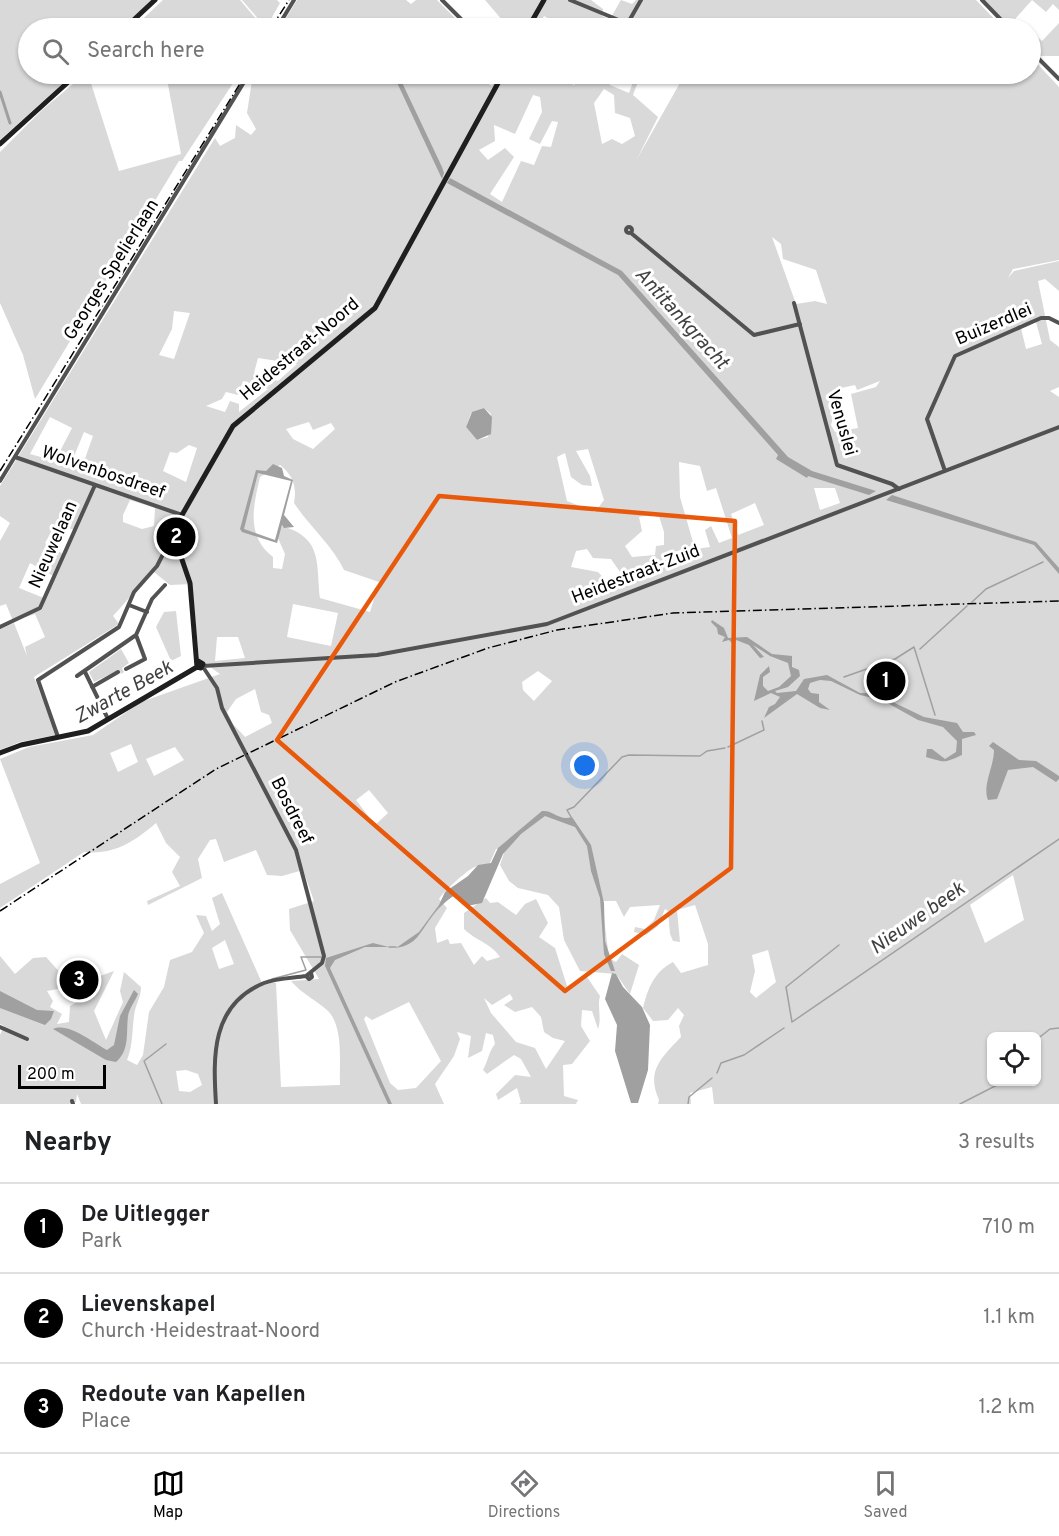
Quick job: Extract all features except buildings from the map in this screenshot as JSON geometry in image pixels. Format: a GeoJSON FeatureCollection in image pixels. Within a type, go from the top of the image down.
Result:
{"type":"FeatureCollection","features":[{"type":"Feature","properties":{"kind":"street"},"geometry":{"type":"LineString","coordinates":[[136,18],[155,0]]}},
{"type":"Feature","properties":{"kind":"street"},"geometry":{"type":"LineString","coordinates":[[283,18],[294,0]]}},
{"type":"Feature","properties":{"kind":"street"},"geometry":{"type":"LineString","coordinates":[[442,0],[460,18]]}},
{"type":"Feature","properties":{"kind":"street"},"geometry":{"type":"LineString","coordinates":[[534,18],[544,0]]}},
{"type":"Feature","properties":{"kind":"street"},"geometry":{"type":"LineString","coordinates":[[570,0],[609,18]]}},
{"type":"Feature","properties":{"kind":"street"},"geometry":{"type":"LineString","coordinates":[[631,18],[641,0]]}},
{"type":"Feature","properties":{"kind":"street"},"geometry":{"type":"LineString","coordinates":[[982,0],[999,18]]}},
{"type":"Feature","properties":{"kind":"street"},"geometry":{"type":"LineString","coordinates":[[1041,61],[1059,80]]}},
{"type":"Feature","properties":{"kind":"street"},"geometry":{"type":"LineString","coordinates":[[1,144],[65,84]]}},
{"type":"Feature","properties":{"kind":"street","name":"Georges Spelierlaan"},"geometry":{"type":"LineString","coordinates":[[0,481],[243,84]]}},
{"type":"Feature","properties":{"kind":"street","name":"Heidestraat-Noord"},"geometry":{"type":"LineString","coordinates":[[200,665],[190,583],[177,545],[182,515],[233,426],[371,311],[381,299],[498,84]]}},
{"type":"Feature","properties":{"kind":"street"},"geometry":{"type":"LineString","coordinates":[[631,233],[754,335],[800,324]]}},
{"type":"Feature","properties":{"kind":"street","name":"Venuslei"},"geometry":{"type":"LineString","coordinates":[[794,303],[837,465],[892,484],[898,489]]}},
{"type":"Feature","properties":{"kind":"street","name":"Buizerdlei"},"geometry":{"type":"LineString","coordinates":[[945,471],[927,419],[955,356],[1041,318],[1049,318],[1059,323]]}},
{"type":"Feature","properties":{"kind":"street","name":"Heidestraat-Zuid"},"geometry":{"type":"LineString","coordinates":[[200,665],[377,655],[547,624],[1059,427]]}},
{"type":"Feature","properties":{"kind":"street","name":"Wolvenbosdreef"},"geometry":{"type":"LineString","coordinates":[[15,457],[182,515]]}},
{"type":"Feature","properties":{"kind":"street","name":"Nieuwelaan"},"geometry":{"type":"LineString","coordinates":[[0,627],[40,608],[95,485]]}},
{"type":"Feature","properties":{"kind":"street"},"geometry":{"type":"LineString","coordinates":[[58,738],[38,680],[118,627],[134,592],[157,566],[174,533]]}},
{"type":"Feature","properties":{"kind":"street"},"geometry":{"type":"LineString","coordinates":[[77,676],[136,635],[152,599],[165,585]]}},
{"type":"Feature","properties":{"kind":"street"},"geometry":{"type":"LineString","coordinates":[[129,604],[147,612]]}},
{"type":"Feature","properties":{"kind":"street"},"geometry":{"type":"LineString","coordinates":[[126,669],[145,659],[136,635]]}},
{"type":"Feature","properties":{"kind":"street"},"geometry":{"type":"LineString","coordinates":[[0,753],[21,745],[88,731],[200,665]]}},
{"type":"Feature","properties":{"kind":"street","name":"Bosdreef"},"geometry":{"type":"LineString","coordinates":[[200,665],[217,688],[222,708],[298,856],[323,950],[323,962],[311,973],[312,978],[306,976],[265,983],[245,996],[228,1012],[215,1041],[216,1104]]}},
{"type":"Feature","properties":{"kind":"street"},"geometry":{"type":"LineString","coordinates":[[85,672],[108,719]]}},
{"type":"Feature","properties":{"kind":"street"},"geometry":{"type":"LineString","coordinates":[[92,687],[118,672]]}},
{"type":"Feature","properties":{"kind":"street"},"geometry":{"type":"LineString","coordinates":[[0,1027],[27,1039]]}},
{"type":"Feature","properties":{"kind":"highlighted area"},"geometry":{"type":"Polygon","coordinates":[[[439,496],[735,521],[731,868],[565,991],[277,740],[439,496]]]}},
{"type":"Feature","properties":{"kind":"shaded area"},"geometry":{"type":"Polygon","coordinates":[[[0,0],[153,0],[133,18],[18,18],[18,84],[62,84],[0,140],[0,0]]]}},
{"type":"Feature","properties":{"kind":"shaded area"},"geometry":{"type":"Polygon","coordinates":[[[163,0],[240,0],[255,18],[144,18],[163,0]]]}},
{"type":"Feature","properties":{"kind":"shaded area"},"geometry":{"type":"Polygon","coordinates":[[[242,0],[277,0],[280,3],[272,18],[257,18],[242,0]]]}},
{"type":"Feature","properties":{"kind":"shaded area"},"geometry":{"type":"Polygon","coordinates":[[[297,0],[406,0],[411,4],[416,0],[437,0],[455,18],[286,18],[297,0]]]}},
{"type":"Feature","properties":{"kind":"shaded area"},"geometry":{"type":"Polygon","coordinates":[[[485,0],[591,0],[603,9],[602,16],[607,18],[548,18],[544,16],[543,18],[500,18],[485,0]]]}},
{"type":"Feature","properties":{"kind":"shaded area"},"geometry":{"type":"Polygon","coordinates":[[[621,0],[632,4],[636,0],[976,0],[993,18],[611,18],[621,0]]]}},
{"type":"Feature","properties":{"kind":"shaded area"},"geometry":{"type":"Polygon","coordinates":[[[984,0],[1032,0],[1016,18],[1001,18],[984,0]]]}},
{"type":"Feature","properties":{"kind":"shaded area"},"geometry":{"type":"Polygon","coordinates":[[[1032,0],[1059,0],[1059,10],[1053,4],[1046,12],[1032,0]]]}},
{"type":"Feature","properties":{"kind":"shaded area"},"geometry":{"type":"Polygon","coordinates":[[[1059,23],[1059,56],[1041,56],[1042,41],[1059,23]]]}},
{"type":"Feature","properties":{"kind":"shaded area"},"geometry":{"type":"Polygon","coordinates":[[[1041,68],[1059,87],[1059,260],[1013,269],[1008,278],[1014,271],[1059,261],[1059,291],[1045,279],[1038,281],[1050,340],[1059,347],[1059,387],[1050,391],[1059,397],[1059,1104],[714,1104],[712,1087],[690,1093],[691,1104],[658,1104],[655,1073],[667,1052],[681,1037],[679,1026],[684,1015],[678,1008],[668,1020],[653,1021],[643,1008],[653,981],[666,966],[673,962],[681,973],[708,965],[708,944],[695,905],[677,910],[680,942],[673,941],[670,934],[668,911],[665,909],[658,926],[646,935],[634,932],[635,927],[645,929],[654,920],[660,905],[630,907],[624,917],[616,901],[602,901],[609,958],[616,962],[622,954],[639,965],[630,994],[616,974],[580,971],[564,940],[559,907],[548,895],[518,888],[509,881],[500,865],[506,847],[496,849],[489,865],[472,869],[445,891],[439,899],[447,908],[435,928],[437,943],[448,939],[450,944],[461,943],[474,965],[482,956],[487,961],[500,957],[492,948],[464,929],[464,913],[486,898],[490,903],[498,902],[516,915],[525,904],[536,899],[548,923],[539,937],[555,948],[568,989],[587,977],[600,996],[598,1029],[592,1011],[582,1010],[581,1026],[590,1041],[572,1064],[563,1065],[564,1096],[578,1100],[576,1104],[519,1104],[521,1102],[517,1088],[498,1100],[496,1094],[515,1075],[531,1077],[521,1059],[514,1055],[487,1074],[483,1070],[495,1044],[493,1035],[486,1033],[482,1051],[468,1058],[471,1036],[457,1032],[460,1039],[454,1056],[435,1084],[444,1104],[81,1104],[77,1094],[76,1102],[69,1104],[0,1104],[0,1035],[4,1026],[0,1024],[0,956],[15,974],[33,958],[46,957],[64,977],[58,989],[47,991],[53,1001],[50,1007],[62,1014],[57,1024],[69,1022],[70,1006],[79,1001],[70,988],[72,984],[89,993],[100,976],[114,971],[94,1011],[106,1040],[123,1002],[120,991],[124,972],[141,987],[127,1060],[137,1065],[143,1055],[149,1012],[164,987],[170,960],[192,952],[204,933],[196,915],[206,916],[212,931],[220,924],[212,898],[222,893],[262,983],[276,983],[281,1087],[340,1085],[339,1036],[333,1018],[328,1011],[291,981],[319,979],[290,930],[289,909],[314,901],[303,870],[282,876],[267,875],[256,850],[224,862],[216,839],[210,840],[198,859],[202,878],[148,905],[147,901],[180,886],[172,872],[180,857],[166,843],[156,823],[123,846],[105,851],[84,852],[0,908],[0,884],[40,863],[0,759],[29,747],[93,735],[141,702],[220,674],[199,659],[192,584],[170,585],[154,572],[161,562],[113,616],[119,624],[34,677],[56,735],[20,742],[0,750],[0,629],[14,623],[27,656],[25,647],[45,637],[35,614],[13,621],[6,604],[0,606],[0,541],[10,523],[0,516],[0,486],[215,138],[220,146],[235,138],[236,125],[251,135],[256,129],[247,113],[251,84],[489,84],[492,86],[493,84],[609,84],[629,93],[632,84],[637,84],[633,95],[658,117],[637,159],[679,84],[1041,84],[1041,68]],[[604,89],[594,103],[602,144],[612,139],[622,144],[635,136],[630,118],[615,113],[614,95],[604,89]],[[533,95],[515,134],[494,125],[495,141],[479,150],[488,160],[505,148],[514,157],[490,194],[502,202],[521,161],[534,165],[542,146],[551,147],[558,122],[552,121],[540,144],[529,139],[542,112],[540,97],[533,95]],[[772,237],[796,304],[815,301],[827,304],[816,270],[783,259],[781,244],[772,237]],[[174,311],[172,329],[159,355],[174,359],[190,313],[174,311]],[[1036,322],[1020,324],[1026,349],[1042,344],[1036,322]],[[258,358],[254,373],[278,381],[297,364],[258,358]],[[243,381],[238,395],[226,392],[222,399],[206,406],[225,412],[230,401],[239,404],[239,412],[268,389],[243,381]],[[880,381],[857,390],[855,385],[841,388],[831,425],[835,432],[858,428],[851,394],[876,387],[880,381]],[[484,408],[471,413],[466,427],[477,440],[488,437],[491,414],[484,408]],[[50,417],[30,454],[55,461],[72,428],[50,417]],[[309,422],[286,429],[293,439],[313,449],[335,429],[331,423],[313,430],[309,422]],[[84,432],[70,466],[81,470],[93,436],[84,432]],[[189,445],[177,453],[170,452],[163,471],[186,482],[197,448],[189,445]],[[588,449],[576,451],[590,476],[592,486],[582,485],[571,477],[565,453],[557,457],[567,501],[595,512],[604,500],[588,449]],[[679,462],[680,497],[695,549],[710,547],[705,530],[711,526],[719,543],[732,538],[716,488],[707,491],[700,466],[679,462]],[[280,465],[260,477],[255,499],[255,530],[264,549],[273,557],[273,568],[282,569],[285,554],[277,536],[282,526],[305,537],[311,545],[317,563],[320,598],[370,612],[379,582],[344,570],[333,552],[294,503],[293,482],[280,465]],[[814,488],[820,510],[840,503],[835,488],[814,488]],[[130,500],[123,515],[123,522],[142,529],[154,526],[155,508],[130,500]],[[755,503],[731,514],[738,535],[764,525],[755,503]],[[658,513],[639,517],[642,531],[625,546],[632,557],[655,555],[656,546],[664,545],[664,532],[658,513]],[[55,525],[45,543],[63,554],[75,530],[55,525]],[[587,549],[576,551],[571,567],[598,572],[610,585],[622,581],[620,572],[611,559],[593,558],[587,549]],[[30,563],[19,588],[44,598],[55,577],[30,563]],[[293,604],[287,637],[331,646],[338,613],[293,604]],[[217,637],[215,661],[245,658],[238,637],[217,637]],[[538,671],[522,682],[523,690],[534,701],[552,681],[538,671]],[[255,689],[236,699],[227,712],[233,724],[245,737],[272,723],[269,715],[261,712],[255,689]],[[131,744],[110,753],[118,772],[138,762],[131,744]],[[175,747],[146,759],[154,776],[184,760],[175,747]],[[369,790],[356,800],[375,825],[388,813],[369,790]],[[1013,875],[970,905],[985,943],[1024,920],[1013,875]],[[225,940],[212,948],[219,969],[234,964],[225,940]],[[768,950],[752,955],[755,971],[750,992],[756,998],[776,982],[768,950]],[[510,994],[492,1005],[484,998],[491,1013],[516,1042],[535,1048],[546,1069],[565,1041],[553,1038],[544,1032],[541,1017],[532,1007],[515,1012],[504,1005],[513,999],[510,994]],[[409,1002],[372,1020],[366,1016],[364,1019],[390,1083],[398,1090],[416,1088],[441,1061],[409,1002]],[[186,1070],[176,1071],[179,1091],[190,1092],[202,1085],[198,1074],[186,1070]]]}},
{"type":"Feature","properties":{"kind":"shaded area"},"geometry":{"type":"Polygon","coordinates":[[[73,84],[91,84],[119,171],[181,154],[168,84],[232,84],[182,161],[179,161],[35,399],[23,355],[0,303],[0,152],[42,110],[73,84]]]}},
{"type":"Feature","properties":{"kind":"shaded area"},"geometry":{"type":"Polygon","coordinates":[[[398,84],[403,84],[442,167],[444,173],[442,179],[398,84]]]}},
{"type":"Feature","properties":{"kind":"shaded area","name":"Antitankgracht"},"geometry":{"type":"Polygon","coordinates":[[[450,178],[622,271],[788,457],[812,471],[876,491],[869,495],[808,476],[807,478],[776,459],[778,455],[618,275],[447,183],[450,178]]]}},
{"type":"Feature","properties":{"kind":"shaded area"},"geometry":{"type":"Polygon","coordinates":[[[484,408],[492,417],[491,434],[477,440],[466,427],[472,412],[484,408]]]}},
{"type":"Feature","properties":{"kind":"shaded area"},"geometry":{"type":"Polygon","coordinates":[[[273,464],[282,468],[284,476],[293,480],[284,515],[294,527],[284,528],[282,525],[277,543],[242,532],[240,529],[256,470],[266,471],[273,464]],[[258,473],[244,529],[275,540],[291,481],[258,473]]]}},
{"type":"Feature","properties":{"kind":"shaded area"},"geometry":{"type":"Polygon","coordinates":[[[892,495],[1036,542],[1059,568],[1059,574],[1034,545],[886,500],[892,495]]]}},
{"type":"Feature","properties":{"kind":"shaded area"},"geometry":{"type":"Polygon","coordinates":[[[176,611],[181,656],[171,661],[156,627],[164,612],[176,611]]]}},
{"type":"Feature","properties":{"kind":"shaded area"},"geometry":{"type":"Polygon","coordinates":[[[712,620],[724,628],[728,638],[747,637],[772,654],[792,656],[792,667],[799,670],[800,676],[788,687],[775,691],[777,693],[796,691],[804,679],[827,675],[860,693],[874,693],[924,717],[957,723],[963,732],[974,732],[976,735],[962,739],[962,755],[947,761],[926,757],[927,749],[932,749],[945,759],[956,752],[957,741],[943,727],[918,720],[882,700],[860,695],[831,681],[820,680],[810,683],[808,689],[811,693],[819,694],[819,702],[830,710],[820,708],[797,694],[764,718],[769,707],[775,704],[780,697],[771,693],[754,701],[760,675],[769,666],[770,672],[763,677],[763,686],[768,691],[779,687],[791,676],[788,663],[770,656],[753,645],[764,657],[760,658],[749,645],[736,640],[733,644],[729,640],[722,642],[725,637],[718,634],[712,620]]]}},
{"type":"Feature","properties":{"kind":"shaded area"},"geometry":{"type":"Polygon","coordinates":[[[121,649],[129,663],[122,668],[124,672],[121,674],[119,670],[94,682],[89,672],[121,649]]]}},
{"type":"Feature","properties":{"kind":"shaded area"},"geometry":{"type":"Polygon","coordinates":[[[993,742],[1019,760],[1036,761],[1059,776],[1059,779],[1056,782],[1033,767],[1008,770],[997,799],[988,800],[986,788],[994,750],[989,746],[993,742]]]}},
{"type":"Feature","properties":{"kind":"shaded area"},"geometry":{"type":"Polygon","coordinates":[[[542,811],[563,818],[572,817],[591,845],[604,903],[605,941],[615,971],[611,971],[604,954],[600,898],[591,871],[587,846],[575,827],[545,816],[521,834],[503,854],[482,903],[467,906],[455,895],[436,911],[413,941],[396,948],[419,932],[439,905],[445,892],[468,876],[478,865],[491,863],[498,848],[542,811]]]}},
{"type":"Feature","properties":{"kind":"shaded area"},"geometry":{"type":"Polygon","coordinates":[[[373,943],[389,947],[365,947],[335,960],[330,968],[392,1104],[388,1104],[325,966],[326,958],[373,943]]]}},
{"type":"Feature","properties":{"kind":"shaded area"},"geometry":{"type":"Polygon","coordinates":[[[612,973],[616,974],[623,987],[642,1007],[650,1025],[648,1070],[638,1103],[631,1103],[615,1051],[617,1025],[605,999],[612,973]]]}},
{"type":"Feature","properties":{"kind":"shaded area"},"geometry":{"type":"Polygon","coordinates":[[[134,990],[138,994],[129,1013],[124,1052],[116,1062],[106,1060],[53,1029],[66,1028],[81,1034],[107,1050],[114,1045],[120,1016],[134,990]]]}},
{"type":"Feature","properties":{"kind":"shaded area"},"geometry":{"type":"Polygon","coordinates":[[[0,991],[37,1010],[54,1011],[51,1019],[45,1025],[0,1008],[0,991]]]}},
{"type":"Feature","properties":{"kind":"waterway"},"geometry":{"type":"LineString","coordinates":[[0,92],[10,123]]}},
{"type":"Feature","properties":{"kind":"waterway"},"geometry":{"type":"LineString","coordinates":[[972,602],[986,589],[1043,562]]}},
{"type":"Feature","properties":{"kind":"waterway"},"geometry":{"type":"LineString","coordinates":[[920,649],[967,606]]}},
{"type":"Feature","properties":{"kind":"waterway"},"geometry":{"type":"LineString","coordinates":[[844,677],[895,659],[914,647],[935,715]]}},
{"type":"Feature","properties":{"kind":"waterway"},"geometry":{"type":"LineString","coordinates":[[728,747],[764,730],[762,721]]}},
{"type":"Feature","properties":{"kind":"waterway"},"geometry":{"type":"LineString","coordinates":[[571,817],[567,810],[574,807],[622,757],[629,755],[700,756],[707,751],[725,748]]}},
{"type":"Feature","properties":{"kind":"waterway","name":"Nieuwe beek"},"geometry":{"type":"LineString","coordinates":[[839,945],[786,987],[792,1022],[1059,839]]}},
{"type":"Feature","properties":{"kind":"waterway"},"geometry":{"type":"LineString","coordinates":[[389,947],[396,947]]}},
{"type":"Feature","properties":{"kind":"waterway"},"geometry":{"type":"LineString","coordinates":[[272,979],[306,970],[301,957],[321,957]]}},
{"type":"Feature","properties":{"kind":"waterway","name":"Nieuwe beek"},"geometry":{"type":"LineString","coordinates":[[717,1073],[721,1063],[744,1055],[784,1028]]}},
{"type":"Feature","properties":{"kind":"waterway"},"geometry":{"type":"LineString","coordinates":[[1041,1036],[1050,1029],[1059,1028]]}},
{"type":"Feature","properties":{"kind":"waterway"},"geometry":{"type":"LineString","coordinates":[[162,1104],[144,1061],[166,1044]]}},
{"type":"Feature","properties":{"kind":"waterway","name":"Nieuwe beek"},"geometry":{"type":"LineString","coordinates":[[688,1104],[689,1097],[712,1078]]}},
{"type":"Feature","properties":{"kind":"waterway"},"geometry":{"type":"LineString","coordinates":[[960,1104],[995,1086]]}},
{"type":"Feature","properties":{"kind":"railway"},"geometry":{"type":"LineString","coordinates":[[277,18],[289,0]]}},
{"type":"Feature","properties":{"kind":"railway"},"geometry":{"type":"LineString","coordinates":[[0,471],[240,84]]}},
{"type":"Feature","properties":{"kind":"railway"},"geometry":{"type":"LineString","coordinates":[[0,911],[216,769],[395,682],[488,648],[557,630],[673,613],[1059,601]]}},
{"type":"Feature","properties":{"kind":"place","name":"Lievenskapel"},"geometry":{"type":"Point","coordinates":[176,537]}},
{"type":"Feature","properties":{"kind":"place","name":"De Uitlegger"},"geometry":{"type":"Point","coordinates":[886,681]}},
{"type":"Feature","properties":{"kind":"place","name":"Redoute van Kapellen"},"geometry":{"type":"Point","coordinates":[79,980]}},
{"type":"Feature","properties":{"kind":"water label","name":"Zwarte Beek"},"geometry":{"type":"Point","coordinates":[124,693]}}]}
